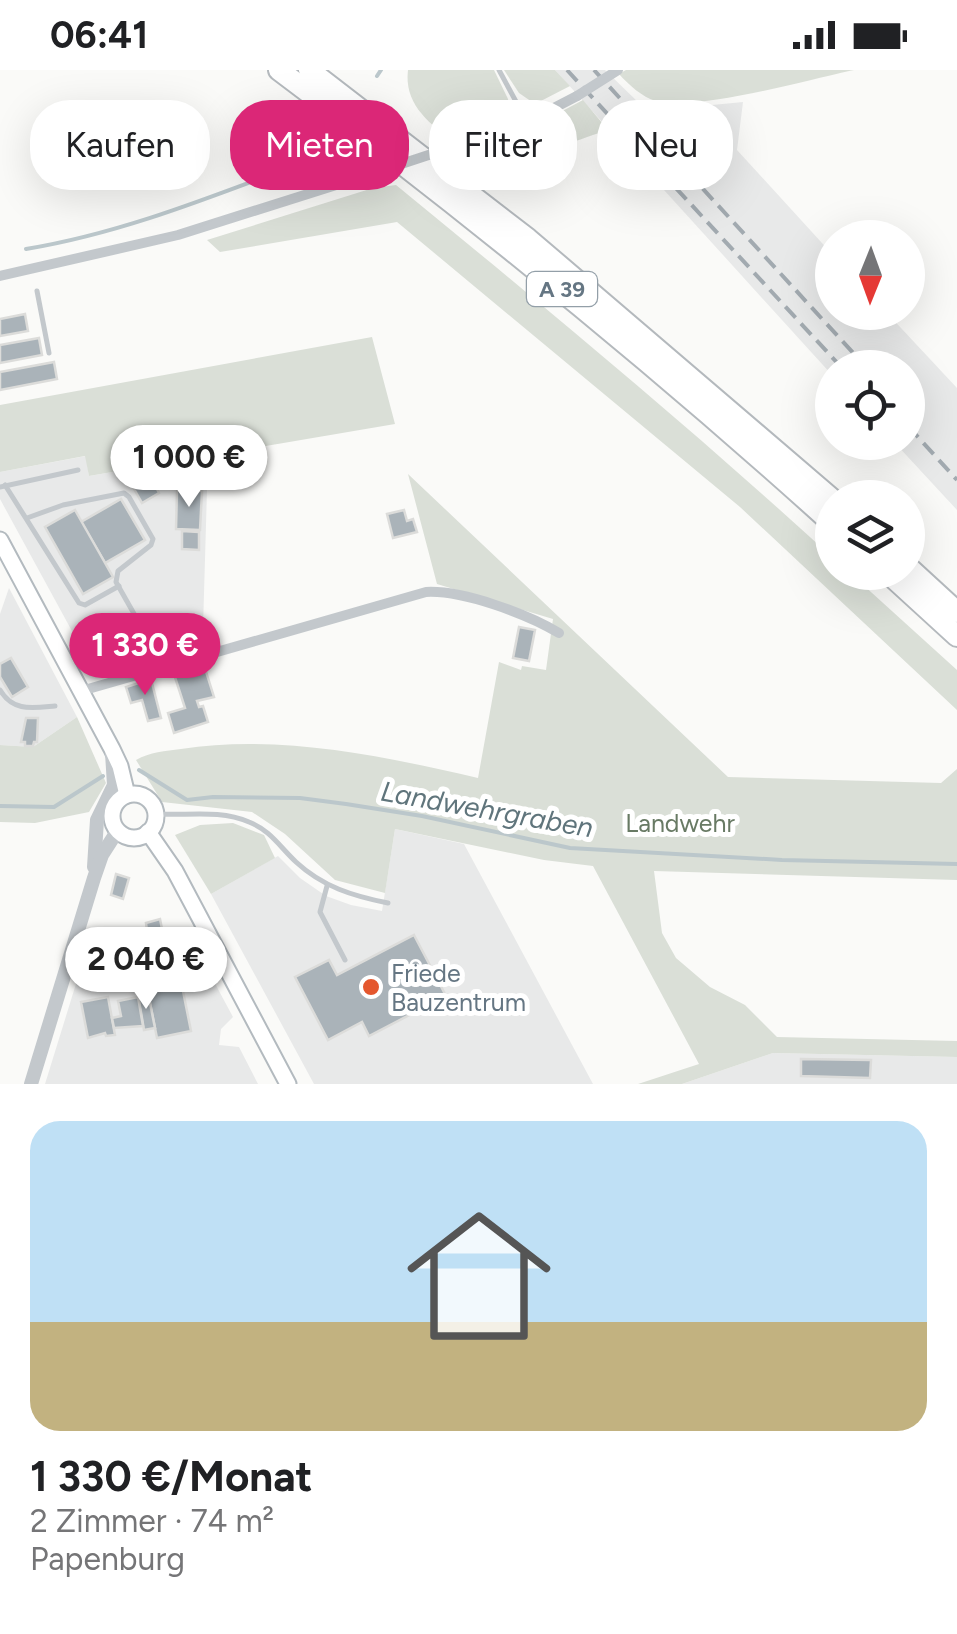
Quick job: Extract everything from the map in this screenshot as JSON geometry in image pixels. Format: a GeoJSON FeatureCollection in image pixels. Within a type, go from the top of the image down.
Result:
{"type":"FeatureCollection","features":[{"type":"Feature","properties":{"kind":"highway","name":"A 39"},"geometry":{"type":"LineString","coordinates":[[279,70],[519,254],[646,359],[815,508]]}},
{"type":"Feature","properties":{"kind":"highway","name":"A 39"},"geometry":{"type":"LineString","coordinates":[[308,70],[528,239],[815,484]]}},
{"type":"Feature","properties":{"kind":"highway"},"geometry":{"type":"LineString","coordinates":[[925,583],[957,612]]}},
{"type":"Feature","properties":{"kind":"highway"},"geometry":{"type":"LineString","coordinates":[[907,590],[957,636]]}},
{"type":"Feature","properties":{"kind":"main road"},"geometry":{"type":"LineString","coordinates":[[0,540],[112,749],[127,795]]}},
{"type":"Feature","properties":{"kind":"main road"},"geometry":{"type":"LineString","coordinates":[[127,795],[144,796],[156,814],[148,832],[136,838],[118,830],[113,810],[127,795]]}},
{"type":"Feature","properties":{"kind":"main road"},"geometry":{"type":"LineString","coordinates":[[148,832],[175,871],[288,1084]]}},
{"type":"Feature","properties":{"kind":"street"},"geometry":{"type":"LineString","coordinates":[[569,100],[618,70]]}},
{"type":"Feature","properties":{"kind":"street"},"geometry":{"type":"LineString","coordinates":[[0,276],[178,235],[429,155]]}},
{"type":"Feature","properties":{"kind":"street"},"geometry":{"type":"LineString","coordinates":[[81,690],[426,592],[444,591],[540,621],[559,632]]}},
{"type":"Feature","properties":{"kind":"street"},"geometry":{"type":"LineString","coordinates":[[94,878],[97,820],[114,785],[112,749]]}},
{"type":"Feature","properties":{"kind":"street"},"geometry":{"type":"LineString","coordinates":[[31,1084],[94,878],[102,855],[118,830]]}},
{"type":"Feature","properties":{"kind":"lane"},"geometry":{"type":"LineString","coordinates":[[498,70],[514,100]]}},
{"type":"Feature","properties":{"kind":"lane"},"geometry":{"type":"LineString","coordinates":[[37,290],[49,353]]}},
{"type":"Feature","properties":{"kind":"lane"},"geometry":{"type":"LineString","coordinates":[[78,470],[3,486],[79,603],[84,605],[118,586]]}},
{"type":"Feature","properties":{"kind":"lane"},"geometry":{"type":"LineString","coordinates":[[27,518],[64,505],[124,493],[153,539],[151,546],[118,571],[118,586],[154,649],[157,668]]}},
{"type":"Feature","properties":{"kind":"lane"},"geometry":{"type":"LineString","coordinates":[[0,690],[8,703],[19,707],[55,706]]}},
{"type":"Feature","properties":{"kind":"lane"},"geometry":{"type":"LineString","coordinates":[[156,814],[222,815],[249,822],[267,830],[294,860],[327,886],[388,903]]}},
{"type":"Feature","properties":{"kind":"lane"},"geometry":{"type":"LineString","coordinates":[[327,886],[320,912],[345,960]]}},
{"type":"Feature","properties":{"kind":"shaded area"},"geometry":{"type":"Polygon","coordinates":[[[555,70],[605,70],[636,100],[597,100],[597,116],[555,70]]]}},
{"type":"Feature","properties":{"kind":"shaded area"},"geometry":{"type":"Polygon","coordinates":[[[743,102],[737,150],[815,235],[815,330],[903,330],[922,350],[815,350],[815,356],[664,190],[733,190],[733,103],[743,102]]]}},
{"type":"Feature","properties":{"kind":"shaded area"},"geometry":{"type":"Polygon","coordinates":[[[925,354],[957,388],[957,510],[911,460],[925,460],[925,354]]]}},
{"type":"Feature","properties":{"kind":"shaded area"},"geometry":{"type":"Polygon","coordinates":[[[86,456],[89,476],[208,456],[203,628],[196,654],[97,677],[0,499],[0,472],[86,456]]]}},
{"type":"Feature","properties":{"kind":"shaded area"},"geometry":{"type":"Polygon","coordinates":[[[9,588],[77,717],[33,747],[0,745],[0,614],[9,588]]]}},
{"type":"Feature","properties":{"kind":"shaded area"},"geometry":{"type":"Polygon","coordinates":[[[395,829],[464,844],[593,1084],[314,1084],[211,894],[278,856],[326,896],[382,911],[395,829]]]}},
{"type":"Feature","properties":{"kind":"shaded area"},"geometry":{"type":"Polygon","coordinates":[[[190,937],[233,1017],[221,1029],[219,1045],[239,1047],[258,1084],[45,1084],[84,958],[190,937]]]}},
{"type":"Feature","properties":{"kind":"shaded area"},"geometry":{"type":"Polygon","coordinates":[[[773,1053],[957,1057],[957,1084],[682,1084],[773,1053]]]}},
{"type":"Feature","properties":{"kind":"green space"},"geometry":{"type":"Polygon","coordinates":[[[408,70],[494,70],[508,100],[429,100],[429,120],[413,101],[408,70]]]}},
{"type":"Feature","properties":{"kind":"green space"},"geometry":{"type":"Polygon","coordinates":[[[504,70],[555,70],[570,86],[543,100],[529,100],[519,93],[504,70]]]}},
{"type":"Feature","properties":{"kind":"green space"},"geometry":{"type":"Polygon","coordinates":[[[626,70],[854,70],[710,100],[654,100],[619,74],[626,70]]]}},
{"type":"Feature","properties":{"kind":"green space"},"geometry":{"type":"Polygon","coordinates":[[[583,100],[597,117],[597,134],[577,140],[577,103],[583,100]]]}},
{"type":"Feature","properties":{"kind":"green space"},"geometry":{"type":"Polygon","coordinates":[[[367,190],[402,190],[617,368],[815,542],[815,577],[740,507],[397,222],[220,252],[207,240],[367,190]]]}},
{"type":"Feature","properties":{"kind":"green space"},"geometry":{"type":"Polygon","coordinates":[[[372,337],[395,424],[89,476],[85,456],[0,472],[0,405],[372,337]]]}},
{"type":"Feature","properties":{"kind":"green space","name":"Landwehr"},"geometry":{"type":"Polygon","coordinates":[[[408,474],[728,777],[941,783],[957,769],[957,880],[654,871],[662,933],[676,958],[710,987],[745,1005],[777,1037],[957,1041],[957,1057],[773,1053],[682,1084],[638,1084],[699,1064],[593,866],[544,860],[395,829],[385,893],[335,880],[285,834],[252,812],[162,802],[136,760],[158,752],[218,745],[331,750],[478,778],[499,662],[521,670],[522,666],[546,670],[553,619],[437,584],[408,474]]]}},
{"type":"Feature","properties":{"kind":"green space"},"geometry":{"type":"Polygon","coordinates":[[[829,590],[869,590],[957,670],[957,710],[829,590]]]}},
{"type":"Feature","properties":{"kind":"green space"},"geometry":{"type":"Polygon","coordinates":[[[77,717],[106,783],[89,812],[35,823],[0,822],[0,745],[33,747],[77,717]]]}},
{"type":"Feature","properties":{"kind":"green space"},"geometry":{"type":"Polygon","coordinates":[[[233,823],[264,835],[275,858],[211,894],[175,835],[200,825],[233,823]]]}},
{"type":"Feature","properties":{"kind":"building"},"geometry":{"type":"Polygon","coordinates":[[[25,314],[28,331],[0,336],[0,319],[25,314]]]}},
{"type":"Feature","properties":{"kind":"building"},"geometry":{"type":"Polygon","coordinates":[[[39,338],[42,355],[0,363],[0,345],[39,338]]]}},
{"type":"Feature","properties":{"kind":"building"},"geometry":{"type":"Polygon","coordinates":[[[54,362],[57,379],[0,390],[0,372],[54,362]]]}},
{"type":"Feature","properties":{"kind":"building"},"geometry":{"type":"Polygon","coordinates":[[[151,477],[159,493],[142,503],[133,487],[151,477]]]}},
{"type":"Feature","properties":{"kind":"building"},"geometry":{"type":"Polygon","coordinates":[[[177,490],[202,491],[200,530],[176,529],[177,490]]]}},
{"type":"Feature","properties":{"kind":"building"},"geometry":{"type":"Polygon","coordinates":[[[121,499],[145,540],[105,563],[81,522],[121,499]]]}},
{"type":"Feature","properties":{"kind":"building"},"geometry":{"type":"Polygon","coordinates":[[[75,510],[113,577],[83,594],[45,527],[75,510]]]}},
{"type":"Feature","properties":{"kind":"building"},"geometry":{"type":"Polygon","coordinates":[[[404,510],[407,521],[413,519],[417,532],[393,538],[387,514],[404,510]]]}},
{"type":"Feature","properties":{"kind":"building"},"geometry":{"type":"Polygon","coordinates":[[[182,531],[199,532],[199,550],[182,549],[182,531]]]}},
{"type":"Feature","properties":{"kind":"building"},"geometry":{"type":"Polygon","coordinates":[[[519,627],[535,630],[529,661],[513,658],[519,627]]]}},
{"type":"Feature","properties":{"kind":"building"},"geometry":{"type":"Polygon","coordinates":[[[11,658],[28,687],[12,697],[0,677],[0,664],[11,658]]]}},
{"type":"Feature","properties":{"kind":"building"},"geometry":{"type":"Polygon","coordinates":[[[203,662],[214,697],[197,701],[208,722],[174,733],[168,713],[185,708],[173,671],[203,662]]]}},
{"type":"Feature","properties":{"kind":"building"},"geometry":{"type":"Polygon","coordinates":[[[151,679],[161,718],[148,721],[142,700],[131,703],[126,687],[151,679]]]}},
{"type":"Feature","properties":{"kind":"building"},"geometry":{"type":"Polygon","coordinates":[[[26,718],[38,718],[37,742],[33,746],[21,742],[26,718]]]}},
{"type":"Feature","properties":{"kind":"building"},"geometry":{"type":"Polygon","coordinates":[[[116,874],[129,878],[123,899],[111,895],[116,874]]]}},
{"type":"Feature","properties":{"kind":"building"},"geometry":{"type":"Polygon","coordinates":[[[160,919],[163,934],[140,939],[139,933],[147,931],[146,923],[160,919]]]}},
{"type":"Feature","properties":{"kind":"building","name":"Friede Bauzentrum"},"geometry":{"type":"Polygon","coordinates":[[[414,935],[446,996],[369,1036],[362,1022],[328,1040],[295,977],[329,960],[337,975],[414,935]]]}},
{"type":"Feature","properties":{"kind":"building"},"geometry":{"type":"Polygon","coordinates":[[[179,971],[191,1031],[157,1038],[145,978],[179,971]]]}},
{"type":"Feature","properties":{"kind":"building"},"geometry":{"type":"Polygon","coordinates":[[[148,993],[155,1028],[144,1030],[138,995],[148,993]]]}},
{"type":"Feature","properties":{"kind":"building"},"geometry":{"type":"Polygon","coordinates":[[[108,997],[115,1035],[105,1033],[88,1038],[81,1002],[108,997]]]}},
{"type":"Feature","properties":{"kind":"building"},"geometry":{"type":"Polygon","coordinates":[[[138,997],[143,1026],[114,1028],[112,1018],[121,1016],[118,1001],[138,997]]]}},
{"type":"Feature","properties":{"kind":"building"},"geometry":{"type":"Polygon","coordinates":[[[801,1059],[871,1060],[870,1078],[801,1076],[801,1059]]]}},
{"type":"Feature","properties":{"kind":"waterway"},"geometry":{"type":"LineString","coordinates":[[377,76],[381,70]]}},
{"type":"Feature","properties":{"kind":"waterway"},"geometry":{"type":"LineString","coordinates":[[26,249],[102,232],[230,190]]}},
{"type":"Feature","properties":{"kind":"waterway","name":"Landwehrgraben"},"geometry":{"type":"LineString","coordinates":[[139,770],[187,800],[300,798],[422,816],[570,848],[782,860],[957,864]]}},
{"type":"Feature","properties":{"kind":"waterway","name":"Landwehrgraben"},"geometry":{"type":"LineString","coordinates":[[0,806],[54,807],[103,776]]}},
{"type":"Feature","properties":{"kind":"railway"},"geometry":{"type":"LineString","coordinates":[[567,70],[825,350]]}},
{"type":"Feature","properties":{"kind":"railway"},"geometry":{"type":"LineString","coordinates":[[594,70],[851,350]]}},
{"type":"Feature","properties":{"kind":"railway"},"geometry":{"type":"LineString","coordinates":[[925,445],[957,480]]}},
{"type":"Feature","properties":{"kind":"place","name":"Friede Bauzentrum"},"geometry":{"type":"Point","coordinates":[371,987]}}]}
